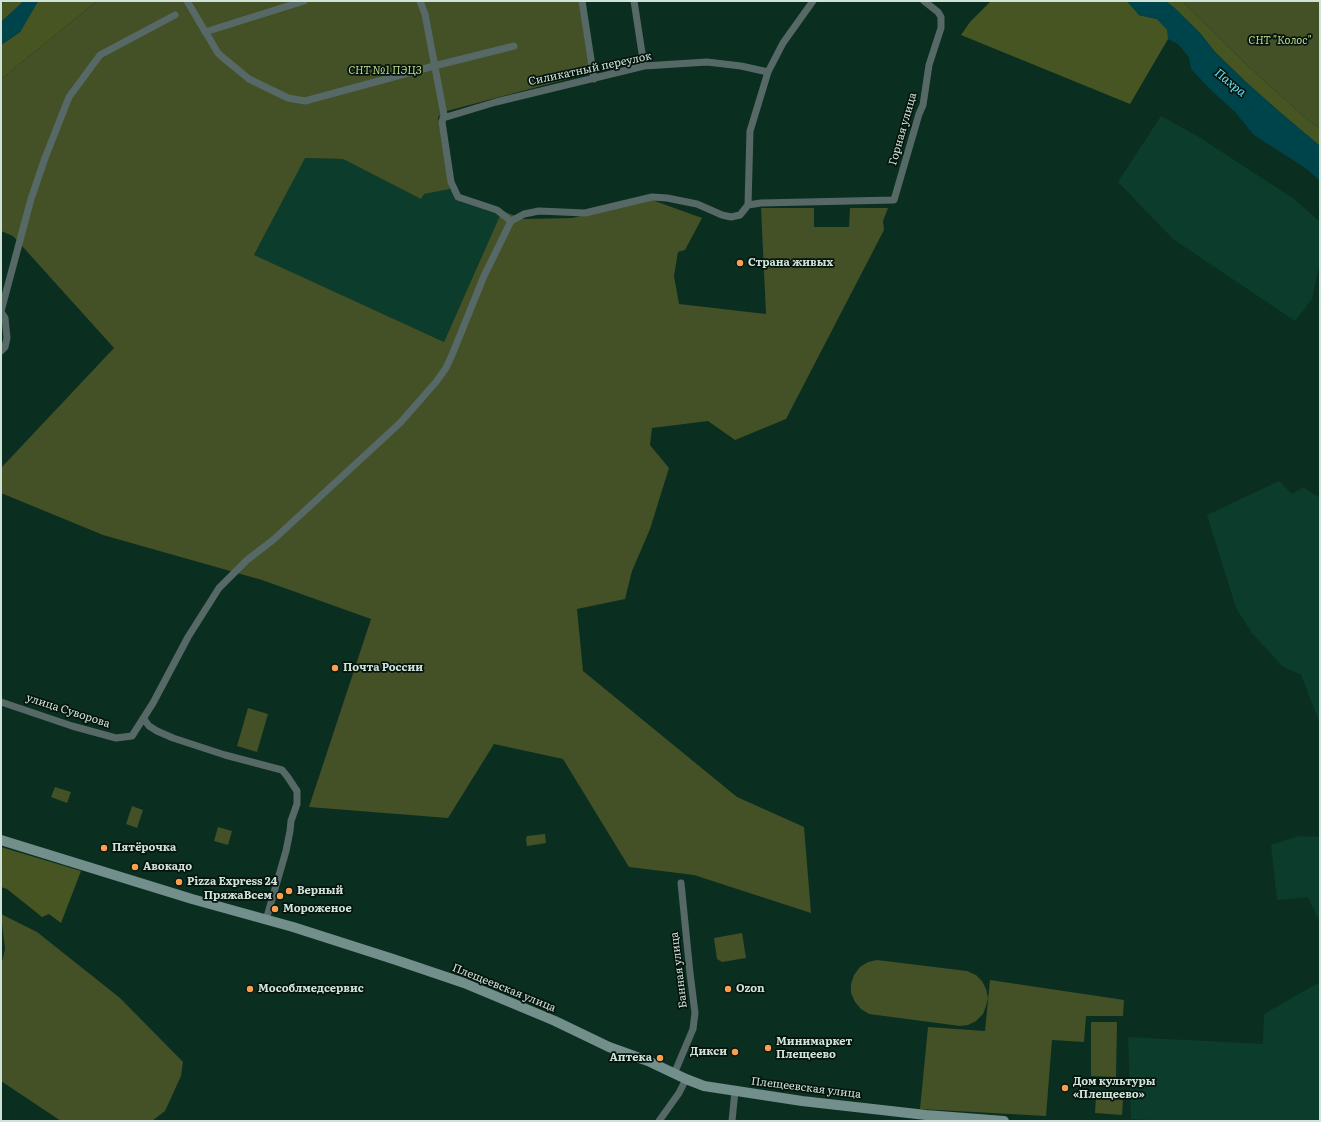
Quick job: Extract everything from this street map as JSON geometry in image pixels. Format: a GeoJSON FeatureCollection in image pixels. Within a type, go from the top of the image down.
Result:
{"type":"FeatureCollection","features":[{"type":"Feature","properties":{"kind":"street"},"geometry":{"type":"LineString","coordinates":[[187,1],[218,53],[249,79],[288,98],[304,101],[514,46]]}},
{"type":"Feature","properties":{"kind":"street"},"geometry":{"type":"LineString","coordinates":[[205,32],[304,1]]}},
{"type":"Feature","properties":{"kind":"street"},"geometry":{"type":"LineString","coordinates":[[420,1],[426,14],[443,118],[442,122],[451,182],[458,197],[497,210],[511,221],[524,214],[539,211],[585,213],[652,197],[667,198],[697,204],[722,215],[732,217],[740,215],[748,205],[750,132],[768,72],[783,43],[813,1]]}},
{"type":"Feature","properties":{"kind":"street"},"geometry":{"type":"LineString","coordinates":[[582,1],[594,79]]}},
{"type":"Feature","properties":{"kind":"street"},"geometry":{"type":"LineString","coordinates":[[634,1],[644,66]]}},
{"type":"Feature","properties":{"kind":"street","name":"Горная улица"},"geometry":{"type":"LineString","coordinates":[[748,205],[762,203],[894,200],[923,105],[928,66],[941,28],[941,17],[938,12],[924,1]]}},
{"type":"Feature","properties":{"kind":"street"},"geometry":{"type":"LineString","coordinates":[[1,351],[6,347],[7,338],[5,318],[1,312],[31,199],[45,158],[70,97],[100,55],[175,15]]}},
{"type":"Feature","properties":{"kind":"street","name":"Силикатный переулок"},"geometry":{"type":"LineString","coordinates":[[443,118],[496,102],[644,66],[707,62],[741,66],[768,72]]}},
{"type":"Feature","properties":{"kind":"street","name":"улица Суворова"},"geometry":{"type":"LineString","coordinates":[[1,702],[72,726],[116,738],[132,736],[144,718],[188,637],[219,588],[247,560],[278,535],[400,424],[436,382],[446,368],[484,276],[511,221]]}},
{"type":"Feature","properties":{"kind":"street"},"geometry":{"type":"LineString","coordinates":[[144,718],[149,726],[173,738],[225,755],[282,770],[297,791],[296,804],[287,844],[266,920]]}},
{"type":"Feature","properties":{"kind":"street","name":"Плещеевская улица"},"geometry":{"type":"LineString","coordinates":[[1,840],[393,959],[464,983],[555,1021],[609,1047],[648,1061],[674,1074],[704,1086],[926,1118],[1004,1121]]}},
{"type":"Feature","properties":{"kind":"street","name":"Банная улица"},"geometry":{"type":"LineString","coordinates":[[674,1074],[692,1029],[695,1013],[681,884]]}},
{"type":"Feature","properties":{"kind":"street"},"geometry":{"type":"LineString","coordinates":[[659,1121],[679,1093],[686,1079]]}},
{"type":"Feature","properties":{"kind":"street"},"geometry":{"type":"LineString","coordinates":[[732,1121],[735,1091]]}},
{"type":"Feature","properties":{"kind":"shaded area"},"geometry":{"type":"Polygon","coordinates":[[[4,1],[24,1],[1,22],[1,4],[4,1]]]}},
{"type":"Feature","properties":{"kind":"shaded area"},"geometry":{"type":"Polygon","coordinates":[[[38,1],[97,1],[1,79],[1,45],[20,32],[38,1]]]}},
{"type":"Feature","properties":{"kind":"shaded area"},"geometry":{"type":"Polygon","coordinates":[[[991,1],[1127,1],[1139,15],[1157,19],[1168,30],[1168,39],[1130,104],[961,35],[970,22],[991,1]]]}},
{"type":"Feature","properties":{"kind":"shaded area"},"geometry":{"type":"Polygon","coordinates":[[[1166,1],[1182,1],[1248,66],[1303,116],[1320,129],[1320,146],[1247,83],[1215,52],[1200,33],[1166,1]]]}},
{"type":"Feature","properties":{"kind":"shaded area"},"geometry":{"type":"Polygon","coordinates":[[[1161,116],[1199,137],[1294,199],[1320,222],[1320,262],[1312,299],[1295,321],[1173,239],[1118,182],[1161,116]]]}},
{"type":"Feature","properties":{"kind":"shaded area"},"geometry":{"type":"Polygon","coordinates":[[[304,158],[343,159],[421,199],[423,194],[450,189],[457,198],[502,211],[444,342],[254,256],[304,158]]]}},
{"type":"Feature","properties":{"kind":"shaded area"},"geometry":{"type":"Polygon","coordinates":[[[1279,481],[1292,494],[1303,487],[1320,498],[1320,724],[1301,675],[1282,666],[1252,633],[1236,608],[1207,515],[1279,481]]]}},
{"type":"Feature","properties":{"kind":"shaded area"},"geometry":{"type":"Polygon","coordinates":[[[1299,836],[1320,837],[1320,923],[1308,897],[1277,900],[1271,845],[1299,836]]]}},
{"type":"Feature","properties":{"kind":"shaded area"},"geometry":{"type":"Polygon","coordinates":[[[1,847],[81,871],[61,923],[49,914],[42,917],[7,889],[1,887],[1,847]]]}},
{"type":"Feature","properties":{"kind":"shaded area"},"geometry":{"type":"Polygon","coordinates":[[[1320,982],[1320,1121],[1170,1121],[1131,1119],[1128,1037],[1263,1044],[1264,1014],[1320,982]]]}},
{"type":"Feature","properties":{"kind":"green space","name":"СНТ №1 ПЭЦЗ"},"geometry":{"type":"Polygon","coordinates":[[[97,1],[579,1],[590,73],[443,112],[438,117],[450,189],[424,194],[421,199],[343,159],[305,158],[254,255],[444,342],[502,211],[524,219],[572,218],[652,200],[702,218],[685,250],[678,252],[674,276],[679,304],[766,314],[761,208],[814,208],[814,227],[849,227],[850,208],[888,208],[883,221],[884,230],[786,419],[735,440],[708,421],[652,428],[650,445],[669,468],[650,529],[632,571],[625,599],[577,609],[583,671],[737,797],[804,827],[811,913],[694,875],[629,867],[563,759],[494,744],[448,818],[309,807],[371,619],[262,580],[103,535],[1,493],[1,468],[114,348],[13,236],[1,231],[1,79],[97,1]]]}},
{"type":"Feature","properties":{"kind":"green space","name":"СНТ \"Колос\""},"geometry":{"type":"Polygon","coordinates":[[[1182,1],[1320,1],[1320,129],[1303,116],[1248,66],[1182,1]]]}},
{"type":"Feature","properties":{"kind":"green space"},"geometry":{"type":"Polygon","coordinates":[[[248,708],[268,714],[257,752],[237,746],[248,708]]]}},
{"type":"Feature","properties":{"kind":"green space"},"geometry":{"type":"Polygon","coordinates":[[[55,787],[71,792],[67,803],[51,797],[55,787]]]}},
{"type":"Feature","properties":{"kind":"green space"},"geometry":{"type":"Polygon","coordinates":[[[132,806],[143,810],[137,828],[126,824],[132,806]]]}},
{"type":"Feature","properties":{"kind":"green space"},"geometry":{"type":"Polygon","coordinates":[[[218,827],[232,831],[228,845],[214,841],[218,827]]]}},
{"type":"Feature","properties":{"kind":"green space"},"geometry":{"type":"Polygon","coordinates":[[[545,834],[546,843],[527,846],[527,836],[545,834]]]}},
{"type":"Feature","properties":{"kind":"green space"},"geometry":{"type":"Polygon","coordinates":[[[1,914],[37,932],[120,998],[183,1062],[181,1076],[165,1111],[152,1121],[61,1121],[1,1081],[1,966],[5,949],[1,914]]]}},
{"type":"Feature","properties":{"kind":"green space"},"geometry":{"type":"Polygon","coordinates":[[[742,933],[746,958],[722,962],[717,959],[714,938],[742,933]]]}},
{"type":"Feature","properties":{"kind":"green space"},"geometry":{"type":"Polygon","coordinates":[[[877,960],[967,971],[976,975],[982,981],[988,998],[983,1014],[976,1021],[968,1025],[960,1026],[869,1014],[861,1009],[855,1002],[851,993],[851,984],[854,975],[860,967],[868,962],[877,960]]]}},
{"type":"Feature","properties":{"kind":"green space"},"geometry":{"type":"Polygon","coordinates":[[[990,980],[1124,1000],[1123,1016],[1086,1016],[1084,1042],[1052,1040],[1046,1116],[920,1109],[928,1027],[985,1031],[990,980]]]}},
{"type":"Feature","properties":{"kind":"green space"},"geometry":{"type":"Polygon","coordinates":[[[1091,1022],[1117,1022],[1116,1077],[1091,1076],[1091,1022]]]}},
{"type":"Feature","properties":{"kind":"green space"},"geometry":{"type":"Polygon","coordinates":[[[1096,1097],[1123,1100],[1122,1115],[1095,1113],[1096,1097]]]}},
{"type":"Feature","properties":{"kind":"water"},"geometry":{"type":"Polygon","coordinates":[[[24,1],[38,1],[20,32],[1,45],[1,22],[24,1]]]}},
{"type":"Feature","properties":{"kind":"water","name":"Пахра"},"geometry":{"type":"Polygon","coordinates":[[[1127,1],[1166,1],[1176,9],[1200,33],[1215,52],[1247,83],[1320,146],[1320,181],[1307,169],[1254,135],[1235,112],[1191,69],[1189,57],[1178,44],[1168,39],[1167,30],[1157,19],[1139,15],[1127,1]]]}},
{"type":"Feature","properties":{"kind":"place","name":"Страна живых"},"geometry":{"type":"Point","coordinates":[740,263]}},
{"type":"Feature","properties":{"kind":"place","name":"Почта России"},"geometry":{"type":"Point","coordinates":[335,668]}},
{"type":"Feature","properties":{"kind":"place","name":"Пятёрочка"},"geometry":{"type":"Point","coordinates":[104,848]}},
{"type":"Feature","properties":{"kind":"place","name":"Авокадо"},"geometry":{"type":"Point","coordinates":[135,867]}},
{"type":"Feature","properties":{"kind":"place","name":"Pizza Express 24"},"geometry":{"type":"Point","coordinates":[179,882]}},
{"type":"Feature","properties":{"kind":"place","name":"Верный"},"geometry":{"type":"Point","coordinates":[289,891]}},
{"type":"Feature","properties":{"kind":"place","name":"ПряжаВсем"},"geometry":{"type":"Point","coordinates":[280,896]}},
{"type":"Feature","properties":{"kind":"place","name":"Мороженое"},"geometry":{"type":"Point","coordinates":[275,909]}},
{"type":"Feature","properties":{"kind":"place","name":"Мособлмедсервис"},"geometry":{"type":"Point","coordinates":[250,989]}},
{"type":"Feature","properties":{"kind":"place","name":"Ozon"},"geometry":{"type":"Point","coordinates":[728,989]}},
{"type":"Feature","properties":{"kind":"place","name":"Минимаркет Плещеево"},"geometry":{"type":"Point","coordinates":[768,1048]}},
{"type":"Feature","properties":{"kind":"place","name":"Дикси"},"geometry":{"type":"Point","coordinates":[735,1052]}},
{"type":"Feature","properties":{"kind":"place","name":"Аптека"},"geometry":{"type":"Point","coordinates":[660,1058]}},
{"type":"Feature","properties":{"kind":"place","name":"Дом культуры «Плещеево»"},"geometry":{"type":"Point","coordinates":[1065,1088]}}]}
